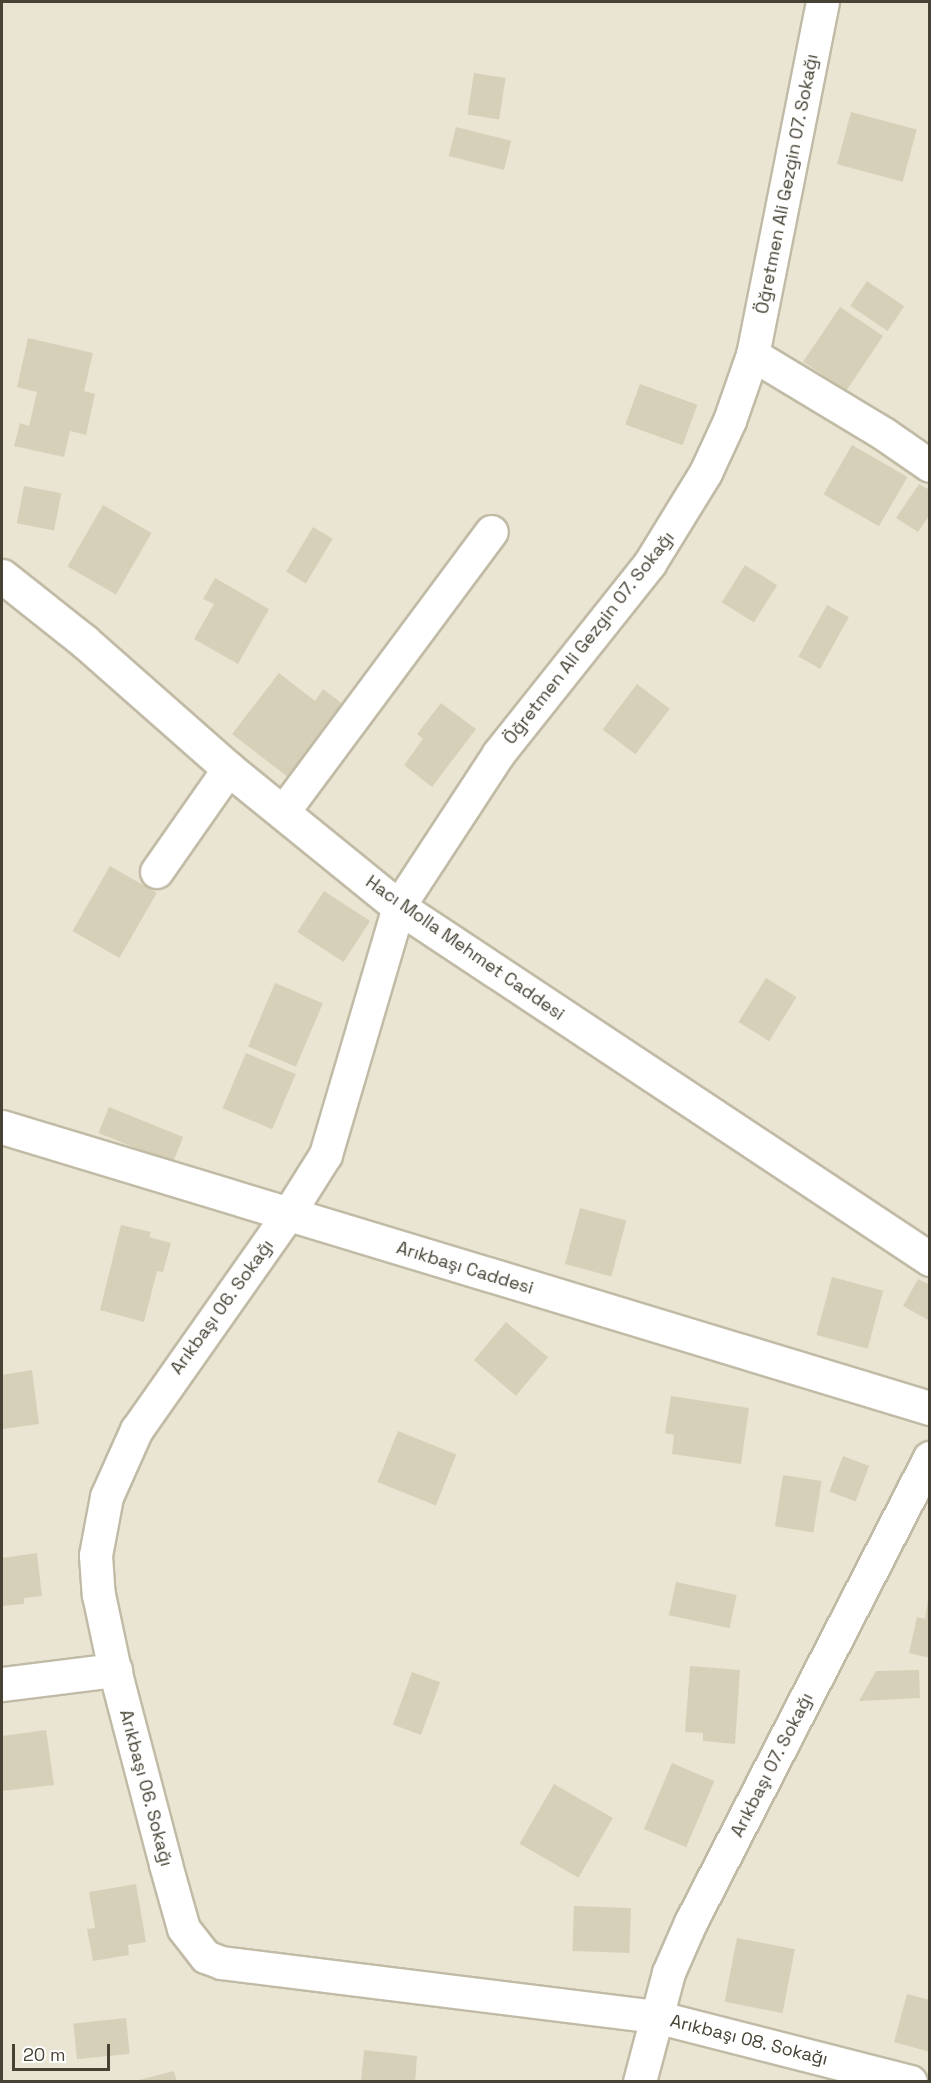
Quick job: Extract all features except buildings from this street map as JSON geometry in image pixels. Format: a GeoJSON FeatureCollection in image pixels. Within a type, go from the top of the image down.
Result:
{"type":"FeatureCollection","features":[{"type":"Feature","properties":{"kind":"street","name":"Öğretmen Ali Gezgin 07. Sokağı"},"geometry":{"type":"LineString","coordinates":[[289,1215],[326,1155],[399,907],[461,808],[535,704],[616,609],[678,524],[730,421],[753,355],[823,2]]}},
{"type":"Feature","properties":{"kind":"street"},"geometry":{"type":"LineString","coordinates":[[753,355],[884,434],[930,466]]}},
{"type":"Feature","properties":{"kind":"street"},"geometry":{"type":"LineString","coordinates":[[283,813],[492,532]]}},
{"type":"Feature","properties":{"kind":"street","name":"Hacı Molla Mehmet Caddesi"},"geometry":{"type":"LineString","coordinates":[[2,576],[84,641],[229,769],[399,907],[930,1259]]}},
{"type":"Feature","properties":{"kind":"street"},"geometry":{"type":"LineString","coordinates":[[157,873],[229,769]]}},
{"type":"Feature","properties":{"kind":"street","name":"Arıkbaşı Caddesi"},"geometry":{"type":"LineString","coordinates":[[2,1127],[930,1408]]}},
{"type":"Feature","properties":{"kind":"street","name":"Arıkbaşı 06. Sokağı"},"geometry":{"type":"LineString","coordinates":[[289,1215],[161,1391],[137,1430],[107,1497],[96,1556],[99,1595],[115,1670],[184,1929],[206,1957],[222,1963],[656,2016]]}},
{"type":"Feature","properties":{"kind":"street","name":"Arıkbaşı 07. Sokağı"},"geometry":{"type":"LineString","coordinates":[[640,2082],[669,1973],[691,1923],[930,1458]]}},
{"type":"Feature","properties":{"kind":"street"},"geometry":{"type":"LineString","coordinates":[[2,1684],[115,1670]]}},
{"type":"Feature","properties":{"kind":"street","name":"Arıkbaşı 08. Sokağı"},"geometry":{"type":"LineString","coordinates":[[656,2016],[911,2082]]}},
{"type":"Feature","properties":{"kind":"shaded area"},"geometry":{"type":"Polygon","coordinates":[[[2,2],[929,2],[929,2081],[2,2081],[2,2]]]}}]}
